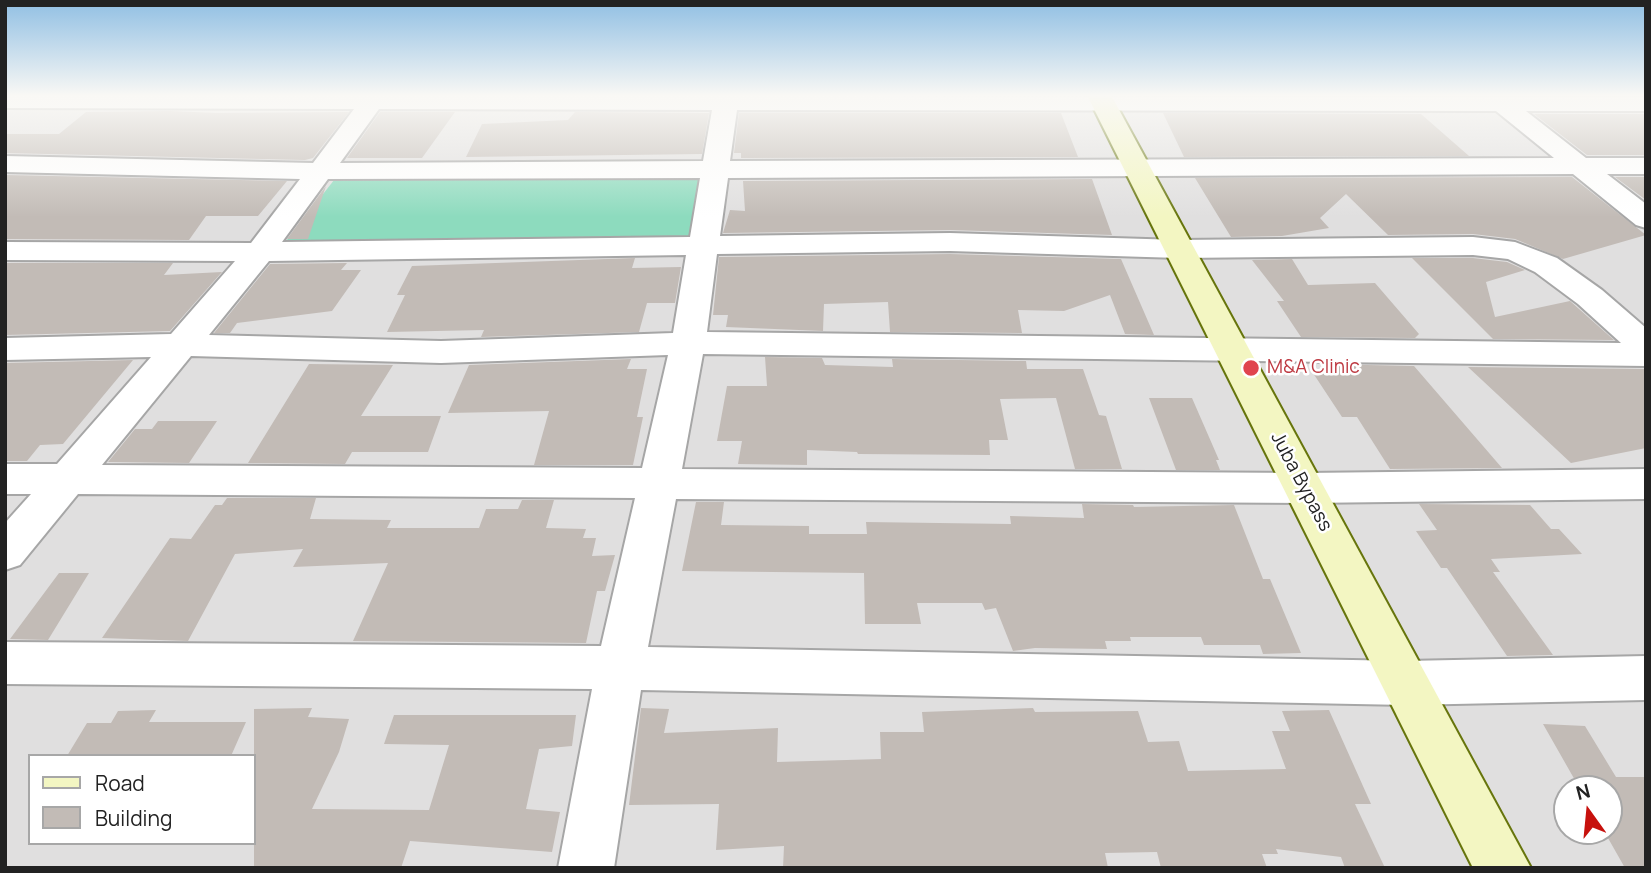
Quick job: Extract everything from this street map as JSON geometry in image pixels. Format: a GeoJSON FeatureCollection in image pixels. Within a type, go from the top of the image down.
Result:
{"type":"FeatureCollection","features":[{"type":"Feature","properties":{"kind":"main road","name":"Juba Bypass"},"geometry":{"type":"LineString","coordinates":[[1120,136],[1503,868]]}},
{"type":"Feature","properties":{"kind":"street"},"geometry":{"type":"LineString","coordinates":[[5,553],[260,252],[346,136]]}},
{"type":"Feature","properties":{"kind":"street"},"geometry":{"type":"LineString","coordinates":[[586,868],[620,668],[688,343],[722,136]]}},
{"type":"Feature","properties":{"kind":"street"},"geometry":{"type":"LineString","coordinates":[[1542,136],[1646,219]]}},
{"type":"Feature","properties":{"kind":"street"},"geometry":{"type":"LineString","coordinates":[[5,164],[320,170],[1646,166]]}},
{"type":"Feature","properties":{"kind":"street"},"geometry":{"type":"LineString","coordinates":[[5,251],[260,252],[950,242],[1179,249],[1473,246],[1515,251],[1546,265],[1590,297],[1646,347]]}},
{"type":"Feature","properties":{"kind":"street"},"geometry":{"type":"LineString","coordinates":[[5,349],[179,345],[441,352],[688,343],[1646,355]]}},
{"type":"Feature","properties":{"kind":"street"},"geometry":{"type":"LineString","coordinates":[[5,479],[1304,488],[1646,484]]}},
{"type":"Feature","properties":{"kind":"street"},"geometry":{"type":"LineString","coordinates":[[5,663],[620,668],[1406,683],[1646,678]]}},
{"type":"Feature","properties":{"kind":"shaded area"},"geometry":{"type":"Polygon","coordinates":[[[5,136],[1646,136],[1646,868],[5,868],[5,136]]]}},
{"type":"Feature","properties":{"kind":"green space"},"geometry":{"type":"Polygon","coordinates":[[[338,175],[709,176],[696,241],[287,240],[338,175]]]}},
{"type":"Feature","properties":{"kind":"building"},"geometry":{"type":"Polygon","coordinates":[[[5,136],[330,136],[313,158],[305,160],[5,153],[5,136]]]}},
{"type":"Feature","properties":{"kind":"building"},"geometry":{"type":"Polygon","coordinates":[[[363,136],[438,136],[422,158],[347,158],[363,136]]]}},
{"type":"Feature","properties":{"kind":"building"},"geometry":{"type":"Polygon","coordinates":[[[476,136],[705,136],[702,154],[466,157],[476,136]]]}},
{"type":"Feature","properties":{"kind":"building"},"geometry":{"type":"Polygon","coordinates":[[[736,136],[1070,136],[1078,157],[741,158],[741,153],[734,153],[736,136]]]}},
{"type":"Feature","properties":{"kind":"building"},"geometry":{"type":"Polygon","coordinates":[[[1174,136],[1446,136],[1469,156],[1184,157],[1174,136]]]}},
{"type":"Feature","properties":{"kind":"building"},"geometry":{"type":"Polygon","coordinates":[[[1562,136],[1646,136],[1646,155],[1587,155],[1562,136]]]}},
{"type":"Feature","properties":{"kind":"building"},"geometry":{"type":"Polygon","coordinates":[[[5,175],[287,181],[258,216],[206,216],[189,240],[5,239],[5,175]]]}},
{"type":"Feature","properties":{"kind":"building"},"geometry":{"type":"Polygon","coordinates":[[[1572,177],[1646,235],[1563,259],[1515,239],[1473,234],[1388,235],[1346,194],[1320,218],[1329,228],[1282,236],[1231,237],[1195,178],[1572,177]]]}},
{"type":"Feature","properties":{"kind":"building"},"geometry":{"type":"Polygon","coordinates":[[[1615,177],[1646,177],[1646,200],[1615,177]]]}},
{"type":"Feature","properties":{"kind":"building"},"geometry":{"type":"Polygon","coordinates":[[[1092,179],[1112,235],[950,230],[723,233],[730,210],[745,211],[743,181],[1092,179]]]}},
{"type":"Feature","properties":{"kind":"building"},"geometry":{"type":"Polygon","coordinates":[[[326,186],[308,239],[287,239],[326,186]]]}},
{"type":"Feature","properties":{"kind":"building"},"geometry":{"type":"Polygon","coordinates":[[[950,254],[1121,259],[1154,335],[1125,334],[1110,295],[1064,311],[1018,310],[1022,333],[890,332],[888,302],[824,304],[823,331],[726,327],[728,315],[713,315],[719,257],[950,254]]]}},
{"type":"Feature","properties":{"kind":"building"},"geometry":{"type":"Polygon","coordinates":[[[635,258],[632,268],[681,267],[675,303],[647,303],[639,332],[481,337],[484,330],[387,332],[405,295],[397,295],[412,266],[635,258]]]}},
{"type":"Feature","properties":{"kind":"building"},"geometry":{"type":"Polygon","coordinates":[[[1412,258],[1473,258],[1507,262],[1525,270],[1486,282],[1495,317],[1570,301],[1614,340],[1493,339],[1412,258]]]}},
{"type":"Feature","properties":{"kind":"building"},"geometry":{"type":"Polygon","coordinates":[[[1292,259],[1308,285],[1375,283],[1419,334],[1415,338],[1301,337],[1277,301],[1284,301],[1252,260],[1292,259]]]}},
{"type":"Feature","properties":{"kind":"building"},"geometry":{"type":"Polygon","coordinates":[[[5,263],[173,263],[164,275],[222,272],[170,331],[5,335],[5,263]]]}},
{"type":"Feature","properties":{"kind":"building"},"geometry":{"type":"Polygon","coordinates":[[[347,263],[341,270],[361,270],[332,311],[237,323],[230,333],[214,333],[270,264],[347,263]]]}},
{"type":"Feature","properties":{"kind":"building"},"geometry":{"type":"Polygon","coordinates":[[[765,357],[822,358],[825,365],[893,367],[892,359],[1026,361],[1027,369],[1083,369],[1099,415],[1106,416],[1122,469],[1075,469],[1056,398],[1000,399],[1008,440],[989,440],[990,455],[858,454],[807,450],[807,465],[738,464],[742,441],[717,441],[727,386],[767,386],[765,357]]]}},
{"type":"Feature","properties":{"kind":"building"},"geometry":{"type":"Polygon","coordinates":[[[631,359],[627,369],[647,369],[637,417],[643,417],[633,465],[534,465],[549,411],[448,413],[469,365],[631,359]]]}},
{"type":"Feature","properties":{"kind":"building"},"geometry":{"type":"Polygon","coordinates":[[[133,360],[63,444],[40,445],[27,461],[5,461],[5,363],[133,360]]]}},
{"type":"Feature","properties":{"kind":"building"},"geometry":{"type":"Polygon","coordinates":[[[309,364],[393,365],[361,416],[441,416],[428,452],[352,452],[345,464],[248,463],[309,364]]]}},
{"type":"Feature","properties":{"kind":"building"},"geometry":{"type":"Polygon","coordinates":[[[1320,364],[1414,366],[1502,468],[1390,469],[1357,417],[1342,417],[1313,373],[1326,372],[1320,364]]]}},
{"type":"Feature","properties":{"kind":"building"},"geometry":{"type":"Polygon","coordinates":[[[1468,367],[1646,369],[1646,448],[1571,463],[1468,367]]]}},
{"type":"Feature","properties":{"kind":"building"},"geometry":{"type":"Polygon","coordinates":[[[1149,398],[1192,398],[1219,460],[1216,460],[1220,470],[1176,470],[1149,398]]]}},
{"type":"Feature","properties":{"kind":"building"},"geometry":{"type":"Polygon","coordinates":[[[158,421],[217,421],[189,463],[108,462],[135,429],[152,429],[158,421]]]}},
{"type":"Feature","properties":{"kind":"building"},"geometry":{"type":"Polygon","coordinates":[[[227,498],[316,498],[310,519],[391,520],[387,528],[479,528],[486,509],[518,509],[522,500],[554,500],[546,528],[586,529],[583,538],[596,538],[592,556],[615,555],[605,591],[597,591],[586,643],[353,641],[388,563],[293,567],[303,549],[235,554],[188,641],[102,638],[170,538],[191,539],[215,505],[222,505],[227,498]]]}},
{"type":"Feature","properties":{"kind":"building"},"geometry":{"type":"Polygon","coordinates":[[[696,502],[724,502],[721,525],[809,526],[809,534],[867,534],[866,522],[1011,524],[1010,516],[1084,518],[1082,504],[1134,507],[1234,505],[1263,579],[1270,579],[1301,653],[1263,654],[1260,645],[1204,645],[1201,637],[1130,637],[1131,641],[1105,641],[1107,649],[1035,648],[1013,651],[996,608],[985,610],[982,603],[917,603],[921,624],[865,624],[864,573],[682,571],[696,502]]]}},
{"type":"Feature","properties":{"kind":"building"},"geometry":{"type":"Polygon","coordinates":[[[1419,504],[1530,505],[1551,529],[1559,529],[1582,554],[1491,559],[1500,572],[1493,572],[1553,655],[1507,656],[1447,568],[1441,568],[1416,531],[1437,530],[1419,504]]]}},
{"type":"Feature","properties":{"kind":"building"},"geometry":{"type":"Polygon","coordinates":[[[59,573],[89,573],[48,640],[10,639],[59,573]]]}},
{"type":"Feature","properties":{"kind":"building"},"geometry":{"type":"Polygon","coordinates":[[[312,708],[308,717],[349,719],[339,752],[312,809],[429,810],[449,745],[384,744],[394,715],[576,715],[572,746],[539,749],[526,809],[560,812],[552,852],[410,841],[401,868],[254,868],[254,709],[312,708]]]}},
{"type":"Feature","properties":{"kind":"building"},"geometry":{"type":"Polygon","coordinates":[[[641,708],[669,709],[664,733],[778,728],[777,762],[881,759],[880,732],[924,732],[922,712],[1033,708],[1035,712],[1138,711],[1148,742],[1179,741],[1188,771],[1286,769],[1272,731],[1290,731],[1282,711],[1329,710],[1371,804],[1355,804],[1385,868],[1345,868],[1341,857],[1276,849],[1278,854],[1262,854],[1267,868],[1161,868],[1157,852],[1105,853],[1108,868],[783,868],[784,846],[716,850],[719,804],[629,805],[641,708]]]}},
{"type":"Feature","properties":{"kind":"building"},"geometry":{"type":"Polygon","coordinates":[[[156,710],[149,722],[246,722],[232,754],[68,754],[87,723],[111,723],[118,711],[156,710]]]}},
{"type":"Feature","properties":{"kind":"building"},"geometry":{"type":"Polygon","coordinates":[[[1543,724],[1585,726],[1615,775],[1572,775],[1543,724]]]}},
{"type":"Feature","properties":{"kind":"building"},"geometry":{"type":"Polygon","coordinates":[[[1623,777],[1646,777],[1646,868],[1625,868],[1612,845],[1623,845],[1623,777]]]}},
{"type":"Feature","properties":{"kind":"place","name":"M&A Clinic"},"geometry":{"type":"Point","coordinates":[1251,368]}}]}
